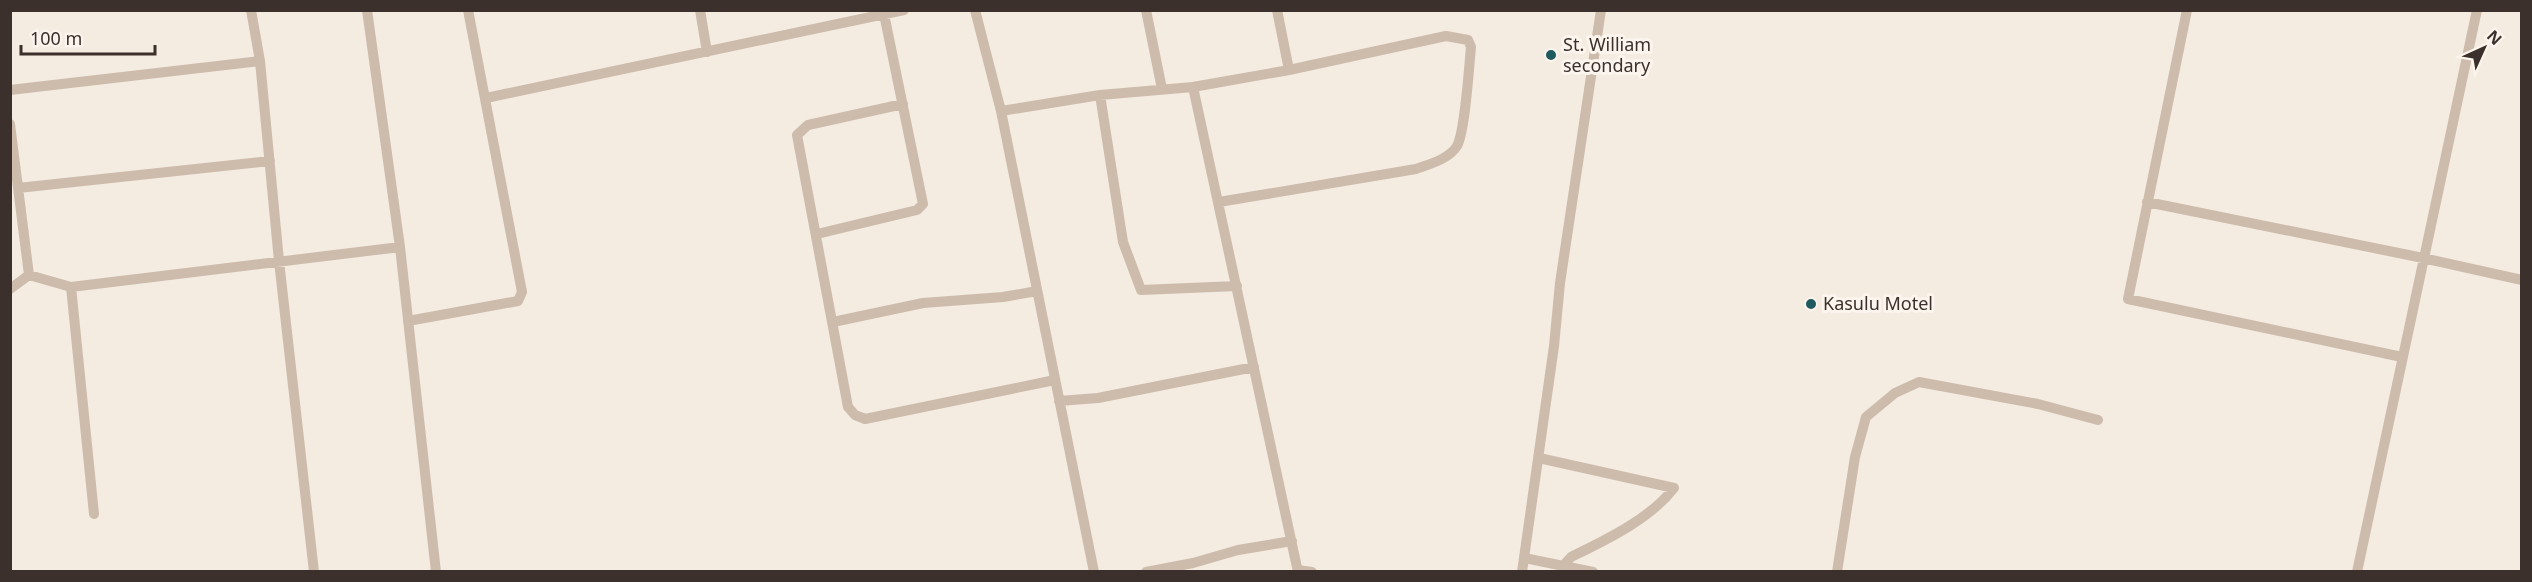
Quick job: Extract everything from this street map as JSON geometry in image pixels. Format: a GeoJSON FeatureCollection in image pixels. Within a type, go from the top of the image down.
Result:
{"type":"FeatureCollection","features":[{"type":"Feature","properties":{"kind":"street"},"geometry":{"type":"LineString","coordinates":[[251,10],[260,61],[279,261],[314,572]]}},
{"type":"Feature","properties":{"kind":"street"},"geometry":{"type":"LineString","coordinates":[[368,10],[408,321],[436,572]]}},
{"type":"Feature","properties":{"kind":"street"},"geometry":{"type":"LineString","coordinates":[[408,321],[518,301],[522,292],[468,10]]}},
{"type":"Feature","properties":{"kind":"street"},"geometry":{"type":"LineString","coordinates":[[700,10],[706,52]]}},
{"type":"Feature","properties":{"kind":"street"},"geometry":{"type":"LineString","coordinates":[[486,98],[706,52],[859,15],[904,10]]}},
{"type":"Feature","properties":{"kind":"street"},"geometry":{"type":"LineString","coordinates":[[975,10],[1001,111],[1094,572]]}},
{"type":"Feature","properties":{"kind":"street"},"geometry":{"type":"LineString","coordinates":[[1146,10],[1162,89]]}},
{"type":"Feature","properties":{"kind":"street"},"geometry":{"type":"LineString","coordinates":[[1277,10],[1289,70]]}},
{"type":"Feature","properties":{"kind":"street"},"geometry":{"type":"LineString","coordinates":[[1522,572],[1554,346],[1560,283],[1601,10]]}},
{"type":"Feature","properties":{"kind":"street"},"geometry":{"type":"LineString","coordinates":[[2187,10],[2128,299],[2402,357]]}},
{"type":"Feature","properties":{"kind":"street"},"geometry":{"type":"LineString","coordinates":[[2357,572],[2477,10]]}},
{"type":"Feature","properties":{"kind":"street"},"geometry":{"type":"LineString","coordinates":[[816,234],[917,210],[923,204],[884,14]]}},
{"type":"Feature","properties":{"kind":"street"},"geometry":{"type":"LineString","coordinates":[[1001,111],[1100,95],[1193,87],[1289,70],[1446,36],[1467,40],[1471,47],[1461,132],[1457,147],[1442,159],[1416,170],[1219,202]]}},
{"type":"Feature","properties":{"kind":"street"},"geometry":{"type":"LineString","coordinates":[[10,90],[260,61]]}},
{"type":"Feature","properties":{"kind":"street"},"geometry":{"type":"LineString","coordinates":[[1193,87],[1298,571],[1312,572]]}},
{"type":"Feature","properties":{"kind":"street"},"geometry":{"type":"LineString","coordinates":[[1100,95],[1123,242],[1141,290],[1237,286]]}},
{"type":"Feature","properties":{"kind":"street"},"geometry":{"type":"LineString","coordinates":[[903,104],[808,125],[797,135],[848,408],[855,415],[865,419],[1055,380]]}},
{"type":"Feature","properties":{"kind":"street"},"geometry":{"type":"LineString","coordinates":[[10,124],[29,275]]}},
{"type":"Feature","properties":{"kind":"street"},"geometry":{"type":"LineString","coordinates":[[18,188],[270,161]]}},
{"type":"Feature","properties":{"kind":"street"},"geometry":{"type":"LineString","coordinates":[[2147,202],[2522,280]]}},
{"type":"Feature","properties":{"kind":"street"},"geometry":{"type":"LineString","coordinates":[[29,275],[71,286],[399,247]]}},
{"type":"Feature","properties":{"kind":"street"},"geometry":{"type":"LineString","coordinates":[[10,289],[29,275]]}},
{"type":"Feature","properties":{"kind":"street"},"geometry":{"type":"LineString","coordinates":[[71,286],[94,514]]}},
{"type":"Feature","properties":{"kind":"street"},"geometry":{"type":"LineString","coordinates":[[832,322],[923,303],[1003,297],[1037,291]]}},
{"type":"Feature","properties":{"kind":"street"},"geometry":{"type":"LineString","coordinates":[[1059,401],[1098,398],[1254,368]]}},
{"type":"Feature","properties":{"kind":"street"},"geometry":{"type":"LineString","coordinates":[[1837,572],[1855,458],[1866,417],[1895,393],[1919,382],[2038,404],[2098,420]]}},
{"type":"Feature","properties":{"kind":"street"},"geometry":{"type":"LineString","coordinates":[[1539,458],[1674,488],[1664,501],[1626,526],[1571,557],[1563,566]]}},
{"type":"Feature","properties":{"kind":"street"},"geometry":{"type":"LineString","coordinates":[[1146,572],[1194,567],[1238,550],[1292,541]]}},
{"type":"Feature","properties":{"kind":"street"},"geometry":{"type":"LineString","coordinates":[[1524,558],[1593,572]]}},
{"type":"Feature","properties":{"kind":"place","name":"St. William secondary"},"geometry":{"type":"Point","coordinates":[1551,55]}},
{"type":"Feature","properties":{"kind":"place","name":"Kasulu Motel"},"geometry":{"type":"Point","coordinates":[1811,304]}}]}
